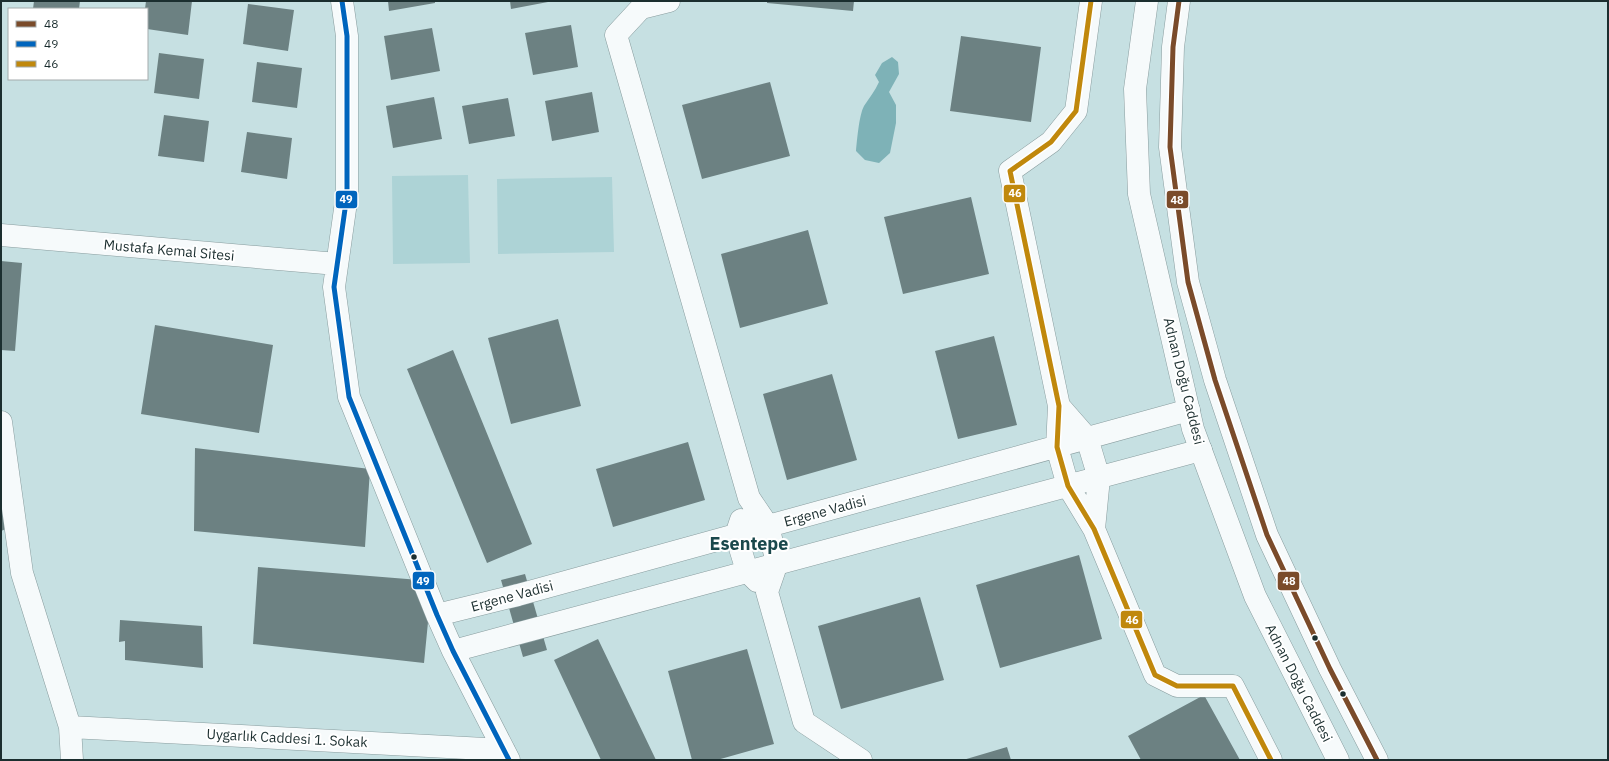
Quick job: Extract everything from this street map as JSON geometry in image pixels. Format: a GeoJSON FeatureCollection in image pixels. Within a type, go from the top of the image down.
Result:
{"type":"FeatureCollection","features":[{"type":"Feature","properties":{"kind":"street"},"geometry":{"type":"LineString","coordinates":[[342,1],[346,36],[347,195],[334,287],[349,397],[437,615],[453,651],[507,755]]}},
{"type":"Feature","properties":{"kind":"street"},"geometry":{"type":"LineString","coordinates":[[669,1],[641,8],[616,35],[749,498],[768,526],[777,563],[767,592]]}},
{"type":"Feature","properties":{"kind":"street"},"geometry":{"type":"LineString","coordinates":[[1091,1],[1076,112],[1051,142],[1010,171],[1059,406],[1057,447],[1068,486],[1094,529],[1155,675],[1177,686],[1232,686],[1271,760]]}},
{"type":"Feature","properties":{"kind":"street","name":"Adnan Doğu Caddesi"},"geometry":{"type":"LineString","coordinates":[[1147,1],[1135,90],[1139,194],[1193,429],[1255,596],[1338,760]]}},
{"type":"Feature","properties":{"kind":"street","name":"Adnan Doğu Caddesi"},"geometry":{"type":"LineString","coordinates":[[1179,1],[1173,47],[1170,147],[1188,282],[1215,380],[1267,535],[1330,669],[1377,760]]}},
{"type":"Feature","properties":{"kind":"street","name":"Mustafa Kemal Sitesi"},"geometry":{"type":"LineString","coordinates":[[1,235],[337,264]]}},
{"type":"Feature","properties":{"kind":"street"},"geometry":{"type":"LineString","coordinates":[[1059,406],[1087,438],[1099,478],[1094,529]]}},
{"type":"Feature","properties":{"kind":"street","name":"Ergene Vadisi"},"geometry":{"type":"LineString","coordinates":[[437,615],[518,595],[1189,410]]}},
{"type":"Feature","properties":{"kind":"street"},"geometry":{"type":"LineString","coordinates":[[1,422],[22,573],[70,727],[72,760]]}},
{"type":"Feature","properties":{"kind":"street"},"geometry":{"type":"LineString","coordinates":[[453,651],[1201,450]]}},
{"type":"Feature","properties":{"kind":"street"},"geometry":{"type":"LineString","coordinates":[[749,498],[736,535],[747,571],[767,592],[804,722],[861,760]]}},
{"type":"Feature","properties":{"kind":"street","name":"Uygarlık Caddesi 1. Sokak"},"geometry":{"type":"LineString","coordinates":[[70,727],[507,755]]}},
{"type":"Feature","properties":{"kind":"shaded area"},"geometry":{"type":"Polygon","coordinates":[[[892,57],[898,62],[899,74],[889,92],[896,105],[896,123],[890,153],[879,163],[865,160],[856,151],[862,110],[879,82],[875,75],[882,63],[892,57]]]}},
{"type":"Feature","properties":{"kind":"shaded area"},"geometry":{"type":"Polygon","coordinates":[[[468,175],[470,263],[393,264],[392,176],[468,175]]]}},
{"type":"Feature","properties":{"kind":"shaded area"},"geometry":{"type":"Polygon","coordinates":[[[612,177],[614,252],[498,254],[497,179],[612,177]]]}},
{"type":"Feature","properties":{"kind":"building"},"geometry":{"type":"Polygon","coordinates":[[[34,1],[80,1],[79,8],[33,8],[34,1]]]}},
{"type":"Feature","properties":{"kind":"building"},"geometry":{"type":"Polygon","coordinates":[[[146,1],[192,1],[188,35],[148,29],[148,8],[145,8],[146,1]]]}},
{"type":"Feature","properties":{"kind":"building"},"geometry":{"type":"Polygon","coordinates":[[[388,1],[435,1],[435,3],[389,11],[388,1]]]}},
{"type":"Feature","properties":{"kind":"building"},"geometry":{"type":"Polygon","coordinates":[[[510,1],[548,1],[548,2],[511,9],[510,1]]]}},
{"type":"Feature","properties":{"kind":"building"},"geometry":{"type":"Polygon","coordinates":[[[767,1],[854,1],[853,11],[767,3],[767,1]]]}},
{"type":"Feature","properties":{"kind":"building"},"geometry":{"type":"Polygon","coordinates":[[[248,4],[294,10],[288,51],[243,44],[248,4]]]}},
{"type":"Feature","properties":{"kind":"building"},"geometry":{"type":"Polygon","coordinates":[[[571,25],[578,67],[533,75],[525,33],[571,25]]]}},
{"type":"Feature","properties":{"kind":"building"},"geometry":{"type":"Polygon","coordinates":[[[432,28],[440,71],[391,80],[384,36],[432,28]]]}},
{"type":"Feature","properties":{"kind":"building"},"geometry":{"type":"Polygon","coordinates":[[[961,36],[1041,47],[1031,122],[950,111],[961,36]]]}},
{"type":"Feature","properties":{"kind":"building"},"geometry":{"type":"Polygon","coordinates":[[[159,53],[204,59],[199,99],[154,93],[159,53]]]}},
{"type":"Feature","properties":{"kind":"building"},"geometry":{"type":"Polygon","coordinates":[[[257,62],[302,68],[297,108],[252,102],[257,62]]]}},
{"type":"Feature","properties":{"kind":"building"},"geometry":{"type":"Polygon","coordinates":[[[770,82],[790,156],[702,179],[682,105],[770,82]]]}},
{"type":"Feature","properties":{"kind":"building"},"geometry":{"type":"Polygon","coordinates":[[[592,92],[599,132],[552,141],[545,101],[592,92]]]}},
{"type":"Feature","properties":{"kind":"building"},"geometry":{"type":"Polygon","coordinates":[[[434,97],[442,139],[393,148],[386,106],[434,97]]]}},
{"type":"Feature","properties":{"kind":"building"},"geometry":{"type":"Polygon","coordinates":[[[508,98],[515,136],[469,144],[462,106],[508,98]]]}},
{"type":"Feature","properties":{"kind":"building"},"geometry":{"type":"Polygon","coordinates":[[[164,115],[209,121],[204,162],[158,156],[164,115]]]}},
{"type":"Feature","properties":{"kind":"building"},"geometry":{"type":"Polygon","coordinates":[[[247,132],[292,138],[287,179],[241,172],[247,132]]]}},
{"type":"Feature","properties":{"kind":"building"},"geometry":{"type":"Polygon","coordinates":[[[971,197],[989,274],[903,294],[884,217],[971,197]]]}},
{"type":"Feature","properties":{"kind":"building"},"geometry":{"type":"Polygon","coordinates":[[[808,230],[828,304],[740,328],[721,254],[808,230]]]}},
{"type":"Feature","properties":{"kind":"building"},"geometry":{"type":"Polygon","coordinates":[[[1,261],[22,263],[15,351],[1,350],[1,261]]]}},
{"type":"Feature","properties":{"kind":"building"},"geometry":{"type":"Polygon","coordinates":[[[558,319],[581,406],[511,424],[488,338],[558,319]]]}},
{"type":"Feature","properties":{"kind":"building"},"geometry":{"type":"Polygon","coordinates":[[[155,325],[273,345],[259,433],[141,414],[155,325]]]}},
{"type":"Feature","properties":{"kind":"building"},"geometry":{"type":"Polygon","coordinates":[[[994,336],[1017,425],[958,439],[935,351],[994,336]]]}},
{"type":"Feature","properties":{"kind":"building"},"geometry":{"type":"Polygon","coordinates":[[[453,350],[532,544],[487,563],[407,369],[453,350]]]}},
{"type":"Feature","properties":{"kind":"building"},"geometry":{"type":"Polygon","coordinates":[[[832,374],[857,460],[787,480],[763,394],[832,374]]]}},
{"type":"Feature","properties":{"kind":"building"},"geometry":{"type":"Polygon","coordinates":[[[688,442],[705,500],[613,527],[596,469],[688,442]]]}},
{"type":"Feature","properties":{"kind":"building"},"geometry":{"type":"Polygon","coordinates":[[[195,448],[370,469],[365,547],[194,531],[195,448]]]}},
{"type":"Feature","properties":{"kind":"building"},"geometry":{"type":"Polygon","coordinates":[[[1,483],[13,526],[1,531],[1,483]]]}},
{"type":"Feature","properties":{"kind":"building"},"geometry":{"type":"Polygon","coordinates":[[[1079,555],[1102,639],[1000,668],[976,585],[1079,555]]]}},
{"type":"Feature","properties":{"kind":"building"},"geometry":{"type":"Polygon","coordinates":[[[258,567],[432,581],[424,663],[253,644],[258,567]]]}},
{"type":"Feature","properties":{"kind":"building"},"geometry":{"type":"Polygon","coordinates":[[[525,574],[547,650],[523,657],[501,580],[525,574]]]}},
{"type":"Feature","properties":{"kind":"building"},"geometry":{"type":"Polygon","coordinates":[[[920,597],[944,680],[841,709],[818,626],[920,597]]]}},
{"type":"Feature","properties":{"kind":"building"},"geometry":{"type":"Polygon","coordinates":[[[120,620],[202,626],[203,668],[125,660],[125,641],[119,642],[120,620]]]}},
{"type":"Feature","properties":{"kind":"building"},"geometry":{"type":"Polygon","coordinates":[[[598,639],[656,760],[601,760],[554,660],[598,639]]]}},
{"type":"Feature","properties":{"kind":"building"},"geometry":{"type":"Polygon","coordinates":[[[747,649],[774,744],[717,760],[692,760],[668,671],[747,649]]]}},
{"type":"Feature","properties":{"kind":"building"},"geometry":{"type":"Polygon","coordinates":[[[1204,695],[1240,760],[1141,760],[1128,736],[1204,695]]]}},
{"type":"Feature","properties":{"kind":"building"},"geometry":{"type":"Polygon","coordinates":[[[1007,747],[1011,760],[963,760],[1007,747]]]}},
{"type":"Feature","properties":{"kind":"transit line","name":"49"},"geometry":{"type":"LineString","coordinates":[[342,1],[347,36],[347,195],[334,287],[349,397],[437,615],[453,651],[509,760]]}},
{"type":"Feature","properties":{"kind":"transit line","name":"46"},"geometry":{"type":"LineString","coordinates":[[1091,1],[1076,111],[1051,142],[1010,171],[1059,406],[1057,447],[1068,486],[1094,529],[1155,675],[1177,686],[1233,686],[1271,760]]}},
{"type":"Feature","properties":{"kind":"transit line","name":"48"},"geometry":{"type":"LineString","coordinates":[[1179,1],[1173,47],[1170,147],[1188,282],[1215,380],[1267,535],[1330,669],[1377,760]]}},
{"type":"Feature","properties":{"kind":"district","name":"Esentepe"},"geometry":{"type":"Point","coordinates":[749,544]}}]}
